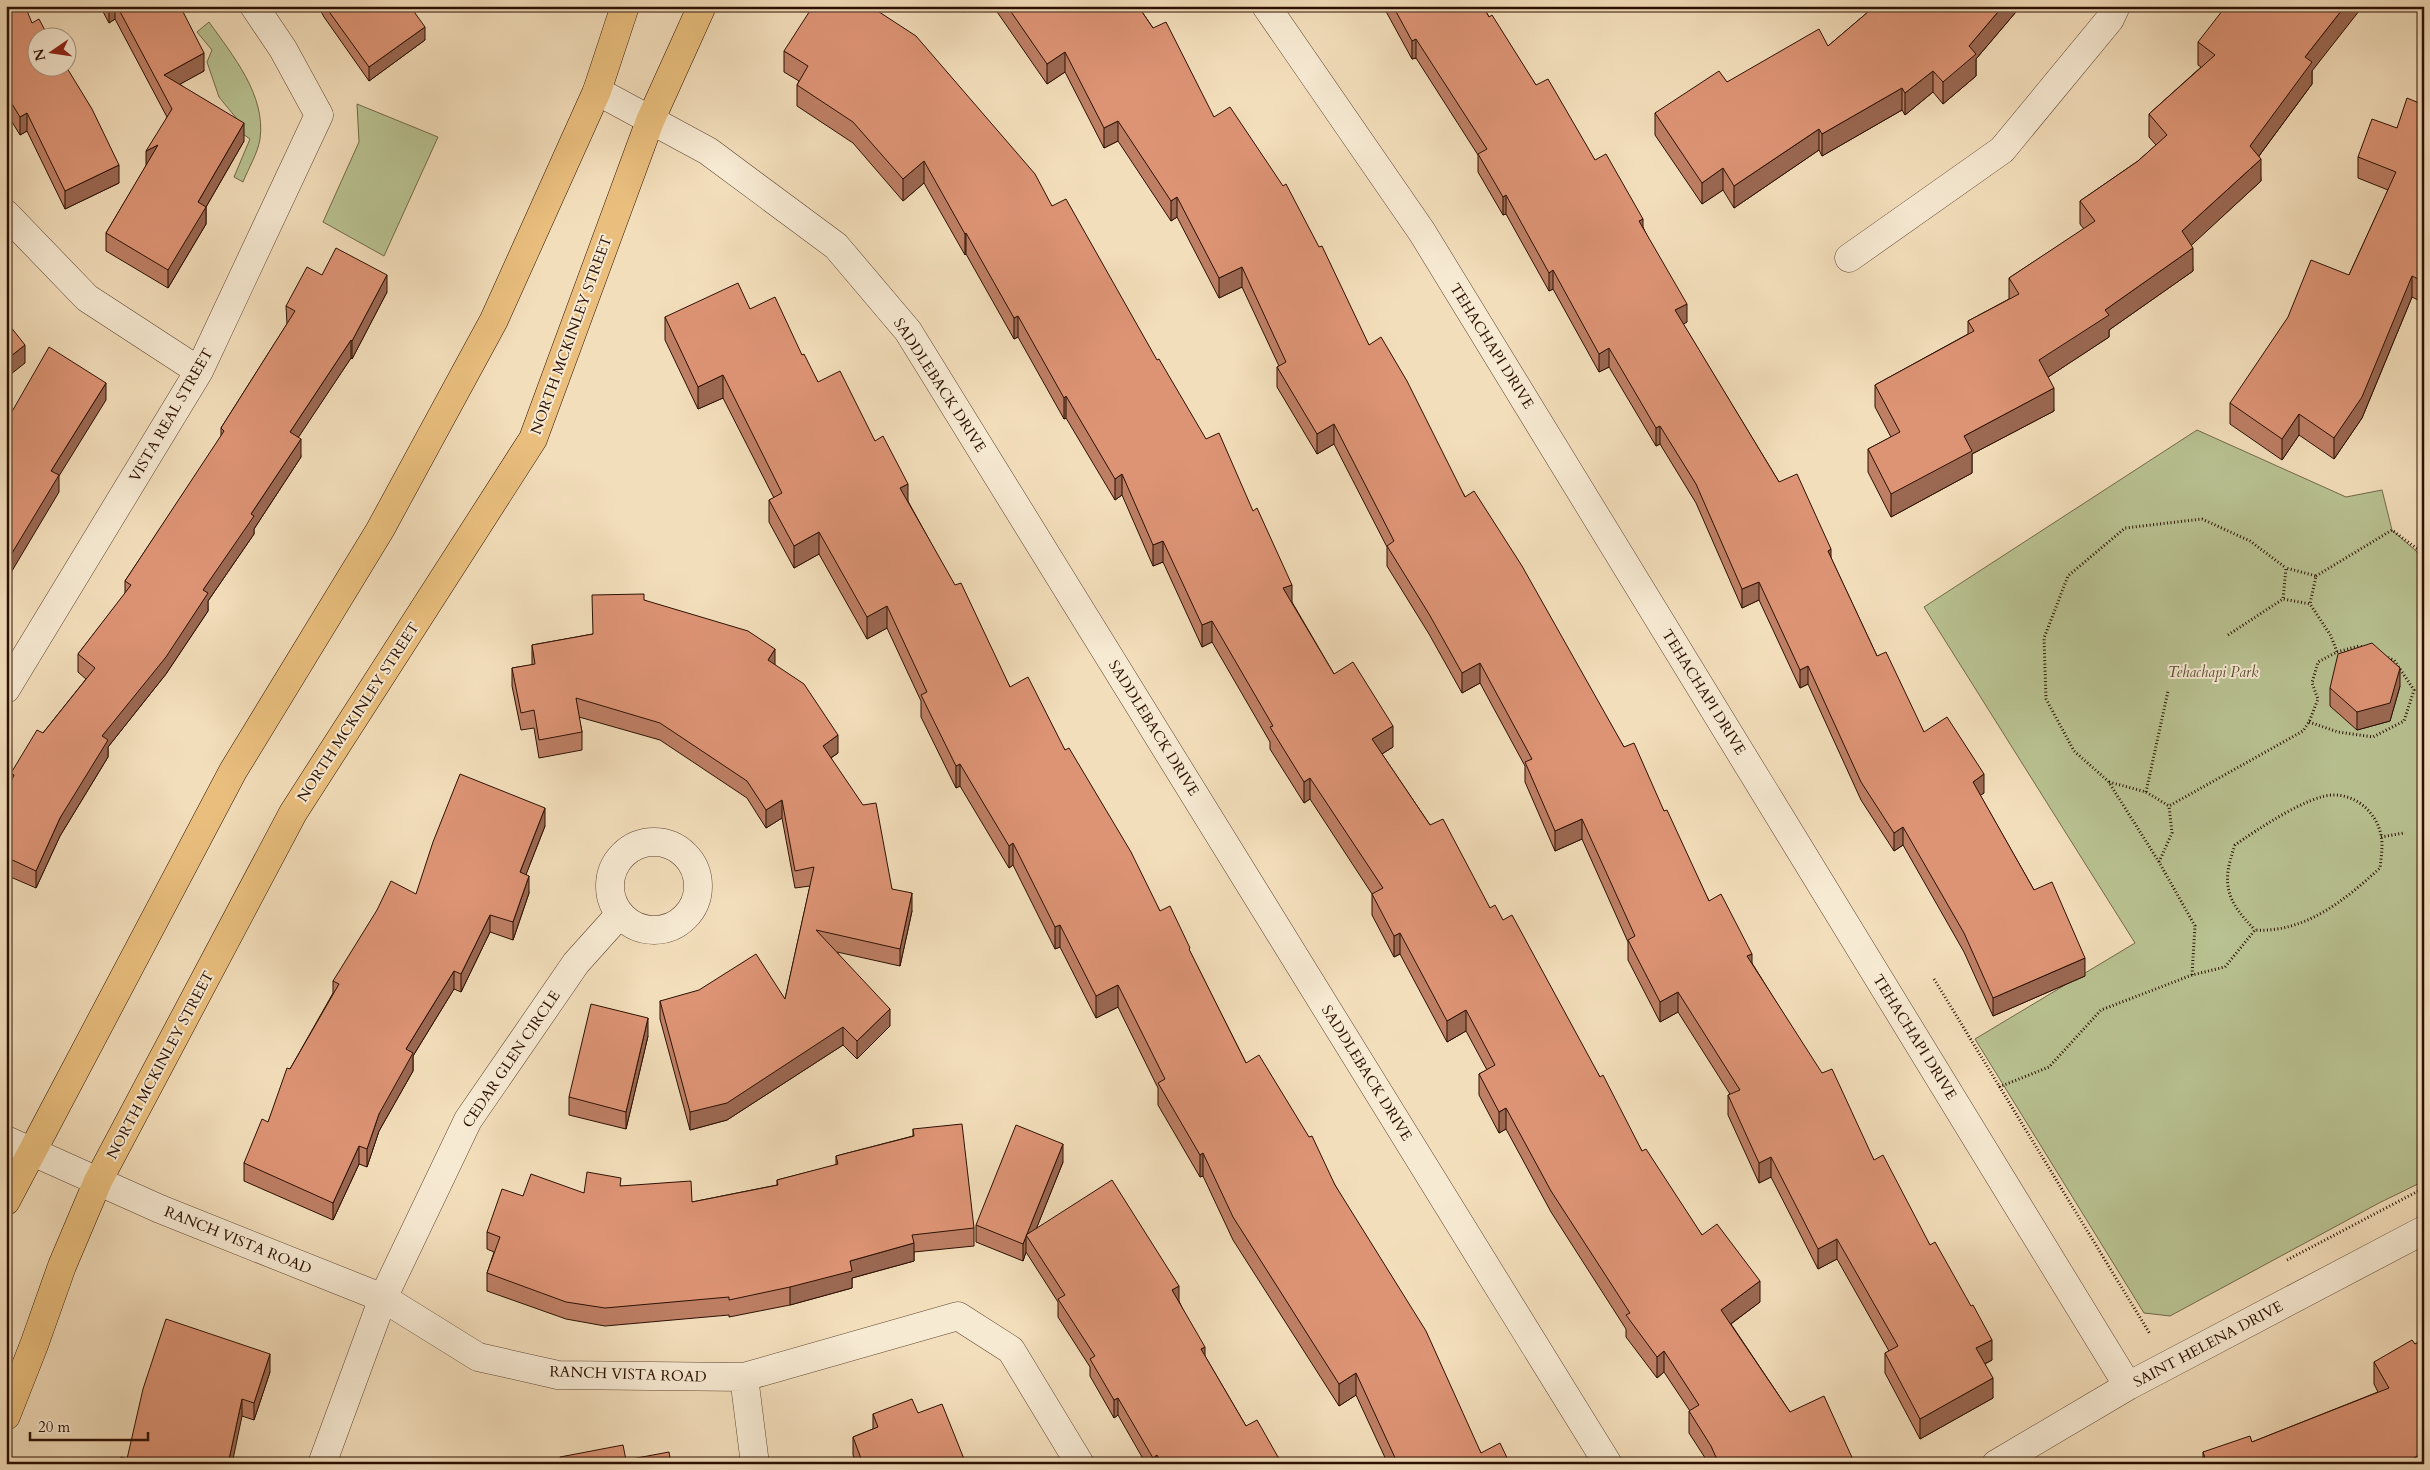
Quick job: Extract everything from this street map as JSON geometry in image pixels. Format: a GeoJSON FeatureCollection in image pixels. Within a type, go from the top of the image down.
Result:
{"type":"FeatureCollection","features":[{"type":"Feature","properties":{"kind":"main road"},"geometry":{"type":"LineString","coordinates":[[6,1201],[233,770],[380,530],[494,320],[597,91],[626,6]]}},
{"type":"Feature","properties":{"kind":"main road","name":"NORTH MCKINLEY STREET"},"geometry":{"type":"LineString","coordinates":[[6,1416],[34,1346],[62,1266],[98,1181],[292,813],[533,439],[650,120],[702,6]]}},
{"type":"Feature","properties":{"kind":"street","name":"VISTA REAL STREET"},"geometry":{"type":"LineString","coordinates":[[6,689],[199,372],[319,114],[283,49],[254,6]]}},
{"type":"Feature","properties":{"kind":"street","name":"TEHACHAPI DRIVE"},"geometry":{"type":"LineString","coordinates":[[1266,6],[1422,232],[2128,1386]]}},
{"type":"Feature","properties":{"kind":"street"},"geometry":{"type":"LineString","coordinates":[[1849,258],[2002,150],[2110,20],[2116,6]]}},
{"type":"Feature","properties":{"kind":"street","name":"SADDLEBACK DRIVE"},"geometry":{"type":"LineString","coordinates":[[597,91],[714,155],[836,246],[908,330],[1608,1464]]}},
{"type":"Feature","properties":{"kind":"street"},"geometry":{"type":"LineString","coordinates":[[6,214],[87,298],[199,372]]}},
{"type":"Feature","properties":{"kind":"street","name":"CEDAR GLEN CIRCLE"},"geometry":{"type":"LineString","coordinates":[[322,1464],[383,1298],[468,1120],[576,963],[620,914]]}},
{"type":"Feature","properties":{"kind":"street","name":"RANCH VISTA ROAD"},"geometry":{"type":"LineString","coordinates":[[6,1140],[32,1150],[160,1209],[383,1298],[478,1357],[558,1375],[744,1376],[958,1316],[1011,1350],[1080,1464]]}},
{"type":"Feature","properties":{"kind":"street","name":"SAINT HELENA DRIVE"},"geometry":{"type":"LineString","coordinates":[[1996,1464],[2128,1386],[2424,1230]]}},
{"type":"Feature","properties":{"kind":"street"},"geometry":{"type":"LineString","coordinates":[[744,1376],[755,1464]]}},
{"type":"Feature","properties":{"kind":"path"},"geometry":{"type":"LineString","coordinates":[[2192,975],[2195,926],[2159,862],[2108,781],[2074,751],[2046,699],[2044,638],[2068,576],[2125,528],[2202,519],[2250,541],[2286,568],[2316,576],[2392,530],[2424,554]]}},
{"type":"Feature","properties":{"kind":"path"},"geometry":{"type":"LineString","coordinates":[[2283,599],[2286,568]]}},
{"type":"Feature","properties":{"kind":"path"},"geometry":{"type":"LineString","coordinates":[[2316,576],[2310,604],[2331,636],[2337,652]]}},
{"type":"Feature","properties":{"kind":"path"},"geometry":{"type":"LineString","coordinates":[[2228,635],[2283,599],[2310,604]]}},
{"type":"Feature","properties":{"kind":"path"},"geometry":{"type":"LineString","coordinates":[[2168,806],[2303,731],[2309,722],[2318,699],[2312,683],[2318,662],[2337,652],[2359,646],[2368,649]]}},
{"type":"Feature","properties":{"kind":"path"},"geometry":{"type":"LineString","coordinates":[[2309,722],[2338,732],[2373,737],[2404,721],[2414,690],[2394,660],[2376,653]]}},
{"type":"Feature","properties":{"kind":"path"},"geometry":{"type":"LineString","coordinates":[[2146,792],[2168,691]]}},
{"type":"Feature","properties":{"kind":"path"},"geometry":{"type":"LineString","coordinates":[[2108,781],[2146,792],[2168,806],[2172,833],[2159,862]]}},
{"type":"Feature","properties":{"kind":"path"},"geometry":{"type":"LineString","coordinates":[[2333,794],[2362,802],[2376,821],[2383,842],[2380,868],[2352,894],[2302,924],[2272,931],[2255,930],[2239,914],[2227,888],[2227,867],[2235,845],[2298,806],[2333,794]]}},
{"type":"Feature","properties":{"kind":"path"},"geometry":{"type":"LineString","coordinates":[[2381,837],[2404,833]]}},
{"type":"Feature","properties":{"kind":"path"},"geometry":{"type":"LineString","coordinates":[[1999,1087],[2049,1067],[2101,1010],[2192,975],[2225,967],[2255,930]]}},
{"type":"Feature","properties":{"kind":"path"},"geometry":{"type":"LineString","coordinates":[[1934,979],[2149,1335],[2158,1330]]}},
{"type":"Feature","properties":{"kind":"path"},"geometry":{"type":"LineString","coordinates":[[2281,1263],[2424,1188]]}},
{"type":"Feature","properties":{"kind":"green space"},"geometry":{"type":"Polygon","coordinates":[[[209,22],[246,77],[258,107],[261,123],[259,144],[243,182],[234,177],[250,139],[233,127],[237,119],[219,97],[207,62],[212,50],[197,32],[209,22]]]}},
{"type":"Feature","properties":{"kind":"green space"},"geometry":{"type":"Polygon","coordinates":[[[357,104],[438,137],[384,256],[323,222],[359,142],[357,104]]]}},
{"type":"Feature","properties":{"kind":"green space","name":"Tehachapi Park"},"geometry":{"type":"Polygon","coordinates":[[[2197,430],[2346,497],[2382,490],[2392,530],[2424,558],[2424,1181],[2379,1203],[2170,1316],[2144,1313],[1975,1039],[2135,943],[1924,607],[2197,430]]]}},
{"type":"Feature","properties":{"kind":"building"},"geometry":{"type":"Polygon","coordinates":[[[6,6],[25,6],[32,23],[39,19],[44,28],[28,28],[28,78],[73,78],[92,109],[119,165],[65,191],[27,113],[20,117],[6,94],[6,6]]]}},
{"type":"Feature","properties":{"kind":"building"},"geometry":{"type":"Polygon","coordinates":[[[117,6],[180,6],[204,53],[164,75],[244,123],[198,202],[206,207],[168,270],[106,233],[158,145],[146,151],[172,109],[117,6]]]}},
{"type":"Feature","properties":{"kind":"building"},"geometry":{"type":"Polygon","coordinates":[[[325,6],[410,6],[425,27],[369,67],[325,6]]]}},
{"type":"Feature","properties":{"kind":"building"},"geometry":{"type":"Polygon","coordinates":[[[813,6],[870,6],[916,36],[1035,174],[1052,206],[1066,199],[1157,360],[1159,359],[1206,439],[1219,433],[1253,511],[1257,508],[1292,585],[1283,588],[1334,674],[1353,662],[1393,726],[1372,739],[1430,825],[1443,819],[1490,908],[1495,905],[1503,920],[1512,915],[1600,1077],[1603,1075],[1642,1151],[1646,1149],[1702,1235],[1717,1224],[1760,1281],[1721,1310],[1790,1412],[1824,1396],[1855,1464],[1719,1464],[1711,1446],[1689,1411],[1699,1405],[1664,1351],[1657,1357],[1626,1315],[1630,1313],[1551,1191],[1506,1108],[1499,1112],[1479,1074],[1495,1065],[1466,1010],[1447,1021],[1400,933],[1394,936],[1372,894],[1383,888],[1310,778],[1304,782],[1270,727],[1273,726],[1212,621],[1202,625],[1163,541],[1153,545],[1122,474],[1115,479],[1066,396],[1064,398],[1018,316],[1014,318],[924,161],[903,179],[853,122],[797,85],[808,66],[784,51],[813,6]]]}},
{"type":"Feature","properties":{"kind":"building"},"geometry":{"type":"Polygon","coordinates":[[[1007,6],[1138,6],[1153,28],[1166,22],[1214,117],[1230,107],[1283,186],[1286,184],[1319,247],[1322,246],[1369,345],[1381,337],[1407,381],[1465,497],[1474,491],[1522,566],[1624,747],[1634,743],[1664,811],[1667,810],[1709,901],[1721,894],[1752,954],[1747,956],[1822,1073],[1832,1069],[1874,1160],[1883,1155],[1930,1245],[1935,1242],[1971,1306],[1973,1305],[1992,1340],[1976,1348],[1993,1378],[1920,1419],[1885,1353],[1898,1346],[1837,1239],[1818,1249],[1771,1157],[1759,1163],[1728,1095],[1740,1090],[1678,992],[1660,1002],[1628,940],[1635,936],[1582,819],[1555,831],[1525,762],[1532,759],[1480,663],[1462,673],[1429,614],[1387,546],[1394,541],[1334,424],[1317,434],[1277,367],[1286,362],[1242,267],[1219,278],[1177,197],[1171,201],[1118,121],[1104,128],[1065,52],[1047,64],[1007,6]]]}},
{"type":"Feature","properties":{"kind":"building"},"geometry":{"type":"Polygon","coordinates":[[[1393,6],[1483,6],[1489,17],[1492,15],[1536,85],[1548,79],[1595,160],[1606,154],[1643,219],[1639,221],[1687,304],[1675,310],[1779,482],[1797,474],[1831,549],[1828,551],[1877,656],[1886,652],[1924,732],[1947,717],[1984,774],[1973,782],[2034,890],[2052,882],[2085,958],[1993,998],[1964,933],[1903,827],[1894,833],[1861,782],[1808,666],[1800,670],[1759,582],[1742,589],[1696,484],[1660,426],[1656,428],[1609,348],[1599,354],[1553,270],[1549,273],[1506,195],[1503,197],[1478,154],[1487,149],[1416,39],[1412,41],[1393,6]]]}},
{"type":"Feature","properties":{"kind":"building"},"geometry":{"type":"Polygon","coordinates":[[[1875,6],[2003,6],[1969,46],[1976,54],[1943,82],[1933,71],[1905,93],[1902,88],[1822,134],[1819,129],[1734,186],[1723,168],[1702,183],[1655,113],[1719,71],[1727,82],[1819,29],[1828,46],[1875,6]]]}},
{"type":"Feature","properties":{"kind":"building"},"geometry":{"type":"Polygon","coordinates":[[[2226,6],[2345,6],[2305,57],[2312,62],[2250,146],[2261,159],[2182,231],[2193,248],[2105,310],[2109,315],[2039,360],[2054,388],[1964,436],[1972,451],[1891,494],[1868,449],[1900,432],[1875,385],[1974,331],[1968,321],[2019,294],[2009,278],[2095,221],[2080,201],[2138,161],[2167,135],[2149,114],[2215,55],[2198,42],[2226,6]]]}},
{"type":"Feature","properties":{"kind":"building"},"geometry":{"type":"Polygon","coordinates":[[[2407,98],[2424,105],[2424,282],[2412,276],[2362,397],[2334,438],[2299,414],[2282,439],[2230,403],[2288,317],[2311,260],[2349,275],[2396,172],[2358,157],[2372,119],[2397,128],[2407,98]]]}},
{"type":"Feature","properties":{"kind":"building"},"geometry":{"type":"Polygon","coordinates":[[[336,248],[387,275],[352,341],[290,432],[301,439],[251,514],[254,516],[203,590],[208,593],[166,657],[102,736],[108,740],[60,818],[36,871],[6,857],[6,793],[14,775],[11,773],[37,730],[43,733],[95,668],[78,654],[131,585],[125,581],[224,431],[221,428],[295,311],[286,306],[307,267],[322,275],[336,248]]]}},
{"type":"Feature","properties":{"kind":"building"},"geometry":{"type":"Polygon","coordinates":[[[738,283],[750,309],[775,297],[802,355],[804,354],[818,382],[840,371],[875,441],[883,436],[908,484],[900,488],[955,585],[961,583],[1010,687],[1028,677],[1065,750],[1069,748],[1131,852],[1160,911],[1170,906],[1189,949],[1246,1063],[1259,1055],[1309,1137],[1312,1136],[1335,1185],[1426,1331],[1481,1453],[1500,1443],[1510,1464],[1394,1464],[1397,1462],[1356,1373],[1339,1384],[1233,1217],[1203,1153],[1200,1155],[1158,1083],[1165,1079],[1118,985],[1096,996],[1060,925],[1055,927],[1013,843],[1009,846],[960,764],[956,766],[921,695],[927,692],[887,606],[867,617],[819,532],[794,546],[769,500],[782,493],[723,375],[698,387],[665,317],[738,283]]]}},
{"type":"Feature","properties":{"kind":"building"},"geometry":{"type":"Polygon","coordinates":[[[6,321],[25,345],[6,360],[6,321]]]}},
{"type":"Feature","properties":{"kind":"building"},"geometry":{"type":"Polygon","coordinates":[[[49,347],[106,383],[51,471],[59,475],[6,563],[6,422],[49,347]]]}},
{"type":"Feature","properties":{"kind":"building"},"geometry":{"type":"Polygon","coordinates":[[[644,594],[644,600],[748,631],[775,649],[768,660],[804,684],[838,735],[823,746],[863,805],[876,803],[892,889],[912,893],[900,949],[816,930],[890,1009],[857,1041],[843,1027],[727,1103],[690,1112],[660,1001],[699,990],[756,954],[785,999],[814,867],[795,871],[782,800],[766,810],[747,781],[660,723],[576,698],[582,732],[539,740],[534,710],[521,713],[512,668],[535,664],[532,645],[593,634],[592,595],[644,594]]]}},
{"type":"Feature","properties":{"kind":"building"},"geometry":{"type":"Polygon","coordinates":[[[2372,643],[2400,668],[2390,703],[2357,712],[2330,688],[2338,654],[2372,643]]]}},
{"type":"Feature","properties":{"kind":"building"},"geometry":{"type":"Polygon","coordinates":[[[460,774],[545,808],[520,872],[529,876],[513,922],[490,915],[461,974],[454,971],[406,1049],[413,1053],[379,1114],[367,1149],[359,1146],[333,1203],[244,1163],[262,1119],[268,1122],[287,1068],[290,1069],[339,984],[333,981],[377,910],[391,881],[416,894],[433,842],[460,774]]]}},
{"type":"Feature","properties":{"kind":"building"},"geometry":{"type":"Polygon","coordinates":[[[591,1004],[648,1018],[626,1112],[569,1097],[591,1004]]]}},
{"type":"Feature","properties":{"kind":"building"},"geometry":{"type":"Polygon","coordinates":[[[962,1124],[974,1228],[912,1235],[914,1243],[850,1261],[852,1271],[729,1300],[729,1297],[605,1308],[566,1302],[487,1273],[500,1237],[487,1232],[502,1189],[523,1196],[531,1174],[584,1193],[587,1172],[621,1178],[620,1186],[691,1181],[692,1202],[778,1185],[777,1180],[838,1164],[836,1156],[914,1136],[913,1129],[962,1124]]]}},
{"type":"Feature","properties":{"kind":"building"},"geometry":{"type":"Polygon","coordinates":[[[1016,1125],[1063,1144],[1023,1244],[976,1225],[1016,1125]]]}},
{"type":"Feature","properties":{"kind":"building"},"geometry":{"type":"Polygon","coordinates":[[[1112,1180],[1179,1286],[1172,1290],[1205,1347],[1201,1349],[1246,1426],[1257,1420],[1282,1464],[1162,1464],[1157,1455],[1153,1458],[1118,1398],[1114,1400],[1090,1359],[1095,1356],[1058,1299],[1065,1295],[1026,1235],[1112,1180]]]}},
{"type":"Feature","properties":{"kind":"building"},"geometry":{"type":"Polygon","coordinates":[[[166,1319],[270,1354],[254,1403],[242,1399],[228,1464],[118,1464],[121,1457],[127,1459],[143,1389],[166,1319]]]}},
{"type":"Feature","properties":{"kind":"building"},"geometry":{"type":"Polygon","coordinates":[[[2424,1339],[2424,1452],[2404,1464],[2200,1464],[2206,1461],[2203,1452],[2250,1436],[2252,1442],[2389,1388],[2374,1362],[2412,1340],[2415,1344],[2424,1339]]]}},
{"type":"Feature","properties":{"kind":"building"},"geometry":{"type":"Polygon","coordinates":[[[912,1399],[918,1413],[942,1404],[966,1464],[863,1464],[853,1437],[878,1427],[873,1414],[912,1399]]]}},
{"type":"Feature","properties":{"kind":"building"},"geometry":{"type":"Polygon","coordinates":[[[623,1445],[626,1460],[669,1452],[671,1464],[561,1464],[560,1457],[623,1445]]]}}]}
